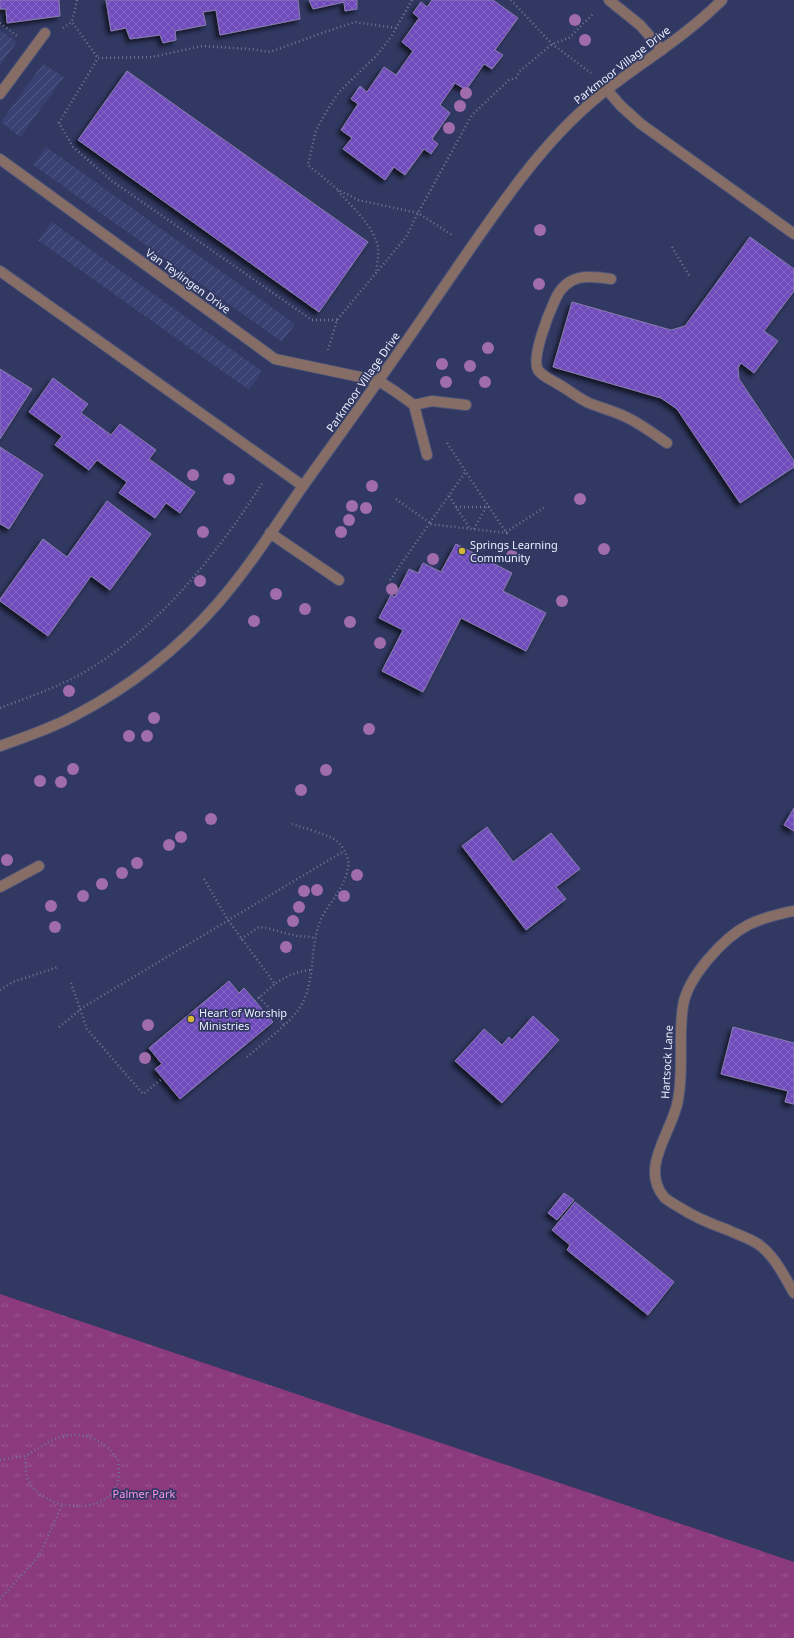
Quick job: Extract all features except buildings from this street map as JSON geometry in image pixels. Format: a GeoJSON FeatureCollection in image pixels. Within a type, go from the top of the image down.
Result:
{"type":"FeatureCollection","features":[{"type":"Feature","properties":{"kind":"street"},"geometry":{"type":"LineString","coordinates":[[609,0],[640,25],[662,50]]}},
{"type":"Feature","properties":{"kind":"street","name":"Parkmoor Village Drive"},"geometry":{"type":"LineString","coordinates":[[0,746],[32,735],[73,717],[110,696],[147,669],[186,635],[218,602],[245,570],[471,248],[532,164],[557,135],[582,110],[606,90],[662,50],[722,0]]}},
{"type":"Feature","properties":{"kind":"street"},"geometry":{"type":"LineString","coordinates":[[0,94],[45,33]]}},
{"type":"Feature","properties":{"kind":"street"},"geometry":{"type":"LineString","coordinates":[[606,90],[641,124],[794,234]]}},
{"type":"Feature","properties":{"kind":"street","name":"Van Teylingen Drive"},"geometry":{"type":"LineString","coordinates":[[0,159],[275,359],[379,381]]}},
{"type":"Feature","properties":{"kind":"street"},"geometry":{"type":"LineString","coordinates":[[0,271],[303,486]]}},
{"type":"Feature","properties":{"kind":"street"},"geometry":{"type":"LineString","coordinates":[[611,279],[593,276],[578,277],[566,284],[556,297],[549,312],[536,361],[538,369],[575,396],[589,403],[627,417],[667,443]]}},
{"type":"Feature","properties":{"kind":"street"},"geometry":{"type":"LineString","coordinates":[[379,381],[414,405],[427,455]]}},
{"type":"Feature","properties":{"kind":"street"},"geometry":{"type":"LineString","coordinates":[[414,405],[432,401],[466,405]]}},
{"type":"Feature","properties":{"kind":"street"},"geometry":{"type":"LineString","coordinates":[[270,533],[339,580]]}},
{"type":"Feature","properties":{"kind":"street"},"geometry":{"type":"LineString","coordinates":[[0,887],[39,866]]}},
{"type":"Feature","properties":{"kind":"street","name":"Hartsock Lane"},"geometry":{"type":"LineString","coordinates":[[794,911],[773,916],[747,926],[731,937],[713,955],[693,979],[683,1004],[678,1100],[668,1132],[657,1156],[654,1168],[655,1177],[664,1196],[684,1210],[707,1222],[758,1244],[769,1253],[794,1293]]}},
{"type":"Feature","properties":{"kind":"path"},"geometry":{"type":"LineString","coordinates":[[77,0],[72,22],[98,58]]}},
{"type":"Feature","properties":{"kind":"path"},"geometry":{"type":"LineString","coordinates":[[376,273],[378,249],[368,225],[337,190],[308,165],[316,130],[339,92],[378,55],[412,0]]}},
{"type":"Feature","properties":{"kind":"path"},"geometry":{"type":"LineString","coordinates":[[511,0],[552,44],[590,73]]}},
{"type":"Feature","properties":{"kind":"path"},"geometry":{"type":"LineString","coordinates":[[328,351],[337,320],[406,237],[472,115],[509,80],[516,78],[520,71],[552,44],[569,38],[596,11]]}},
{"type":"Feature","properties":{"kind":"path"},"geometry":{"type":"LineString","coordinates":[[98,58],[152,57],[202,46],[251,49],[270,52],[355,22],[396,28]]}},
{"type":"Feature","properties":{"kind":"path"},"geometry":{"type":"LineString","coordinates":[[98,58],[59,123],[73,147],[112,181],[312,320],[337,320]]}},
{"type":"Feature","properties":{"kind":"path"},"geometry":{"type":"LineString","coordinates":[[337,190],[358,200],[418,213],[452,235]]}},
{"type":"Feature","properties":{"kind":"path"},"geometry":{"type":"LineString","coordinates":[[672,247],[690,277]]}},
{"type":"Feature","properties":{"kind":"path"},"geometry":{"type":"LineString","coordinates":[[447,443],[506,532]]}},
{"type":"Feature","properties":{"kind":"path"},"geometry":{"type":"LineString","coordinates":[[390,580],[466,471]]}},
{"type":"Feature","properties":{"kind":"path"},"geometry":{"type":"LineString","coordinates":[[0,708],[80,674],[131,639],[188,583],[223,540],[263,482]]}},
{"type":"Feature","properties":{"kind":"path"},"geometry":{"type":"LineString","coordinates":[[449,496],[470,529]]}},
{"type":"Feature","properties":{"kind":"path"},"geometry":{"type":"LineString","coordinates":[[396,498],[430,523],[507,533],[506,532],[545,507]]}},
{"type":"Feature","properties":{"kind":"path"},"geometry":{"type":"LineString","coordinates":[[456,507],[488,507]]}},
{"type":"Feature","properties":{"kind":"path"},"geometry":{"type":"LineString","coordinates":[[474,529],[488,507]]}},
{"type":"Feature","properties":{"kind":"path"},"geometry":{"type":"LineString","coordinates":[[247,1057],[284,1025],[296,1013],[303,1003],[308,990],[315,938],[322,917],[346,876],[348,863],[347,855],[337,841],[292,824]]}},
{"type":"Feature","properties":{"kind":"path"},"geometry":{"type":"LineString","coordinates":[[58,1027],[80,1009],[344,851]]}},
{"type":"Feature","properties":{"kind":"path"},"geometry":{"type":"LineString","coordinates":[[204,879],[228,920],[275,984]]}},
{"type":"Feature","properties":{"kind":"path"},"geometry":{"type":"LineString","coordinates":[[241,939],[259,927],[280,931],[294,936],[315,938]]}},
{"type":"Feature","properties":{"kind":"path"},"geometry":{"type":"LineString","coordinates":[[0,990],[13,982],[58,967]]}},
{"type":"Feature","properties":{"kind":"path"},"geometry":{"type":"LineString","coordinates":[[255,1001],[285,977],[298,972],[310,970]]}},
{"type":"Feature","properties":{"kind":"path"},"geometry":{"type":"LineString","coordinates":[[71,983],[87,1029],[143,1094],[163,1078]]}},
{"type":"Feature","properties":{"kind":"path"},"geometry":{"type":"LineString","coordinates":[[259,997],[284,1025]]}},
{"type":"Feature","properties":{"kind":"path"},"geometry":{"type":"LineString","coordinates":[[0,1460],[26,1456],[46,1442],[62,1436],[78,1435],[94,1438],[108,1448],[118,1461],[119,1479],[113,1492],[103,1500],[85,1506],[62,1505],[40,1495],[27,1477],[26,1456]]}},
{"type":"Feature","properties":{"kind":"path"},"geometry":{"type":"LineString","coordinates":[[0,1599],[39,1556],[62,1505]]}},
{"type":"Feature","properties":{"kind":"shaded area"},"geometry":{"type":"Polygon","coordinates":[[[0,30],[17,42],[0,65],[0,30]]]}},
{"type":"Feature","properties":{"kind":"shaded area"},"geometry":{"type":"Polygon","coordinates":[[[43,64],[64,77],[20,137],[1,122],[43,64]]]}},
{"type":"Feature","properties":{"kind":"shaded area"},"geometry":{"type":"Polygon","coordinates":[[[46,147],[295,324],[282,342],[33,165],[46,147]]]}},
{"type":"Feature","properties":{"kind":"shaded area"},"geometry":{"type":"Polygon","coordinates":[[[52,222],[262,371],[249,390],[38,240],[52,222]]]}},
{"type":"Feature","properties":{"kind":"green space","name":"Palmer Park"},"geometry":{"type":"Polygon","coordinates":[[[0,1294],[794,1562],[794,1638],[0,1638],[0,1294]]]}},
{"type":"Feature","properties":{"kind":"place","name":"Springs Learning Community"},"geometry":{"type":"Point","coordinates":[462,551]}},
{"type":"Feature","properties":{"kind":"place","name":"Heart of Worship Ministries"},"geometry":{"type":"Point","coordinates":[191,1019]}}]}
